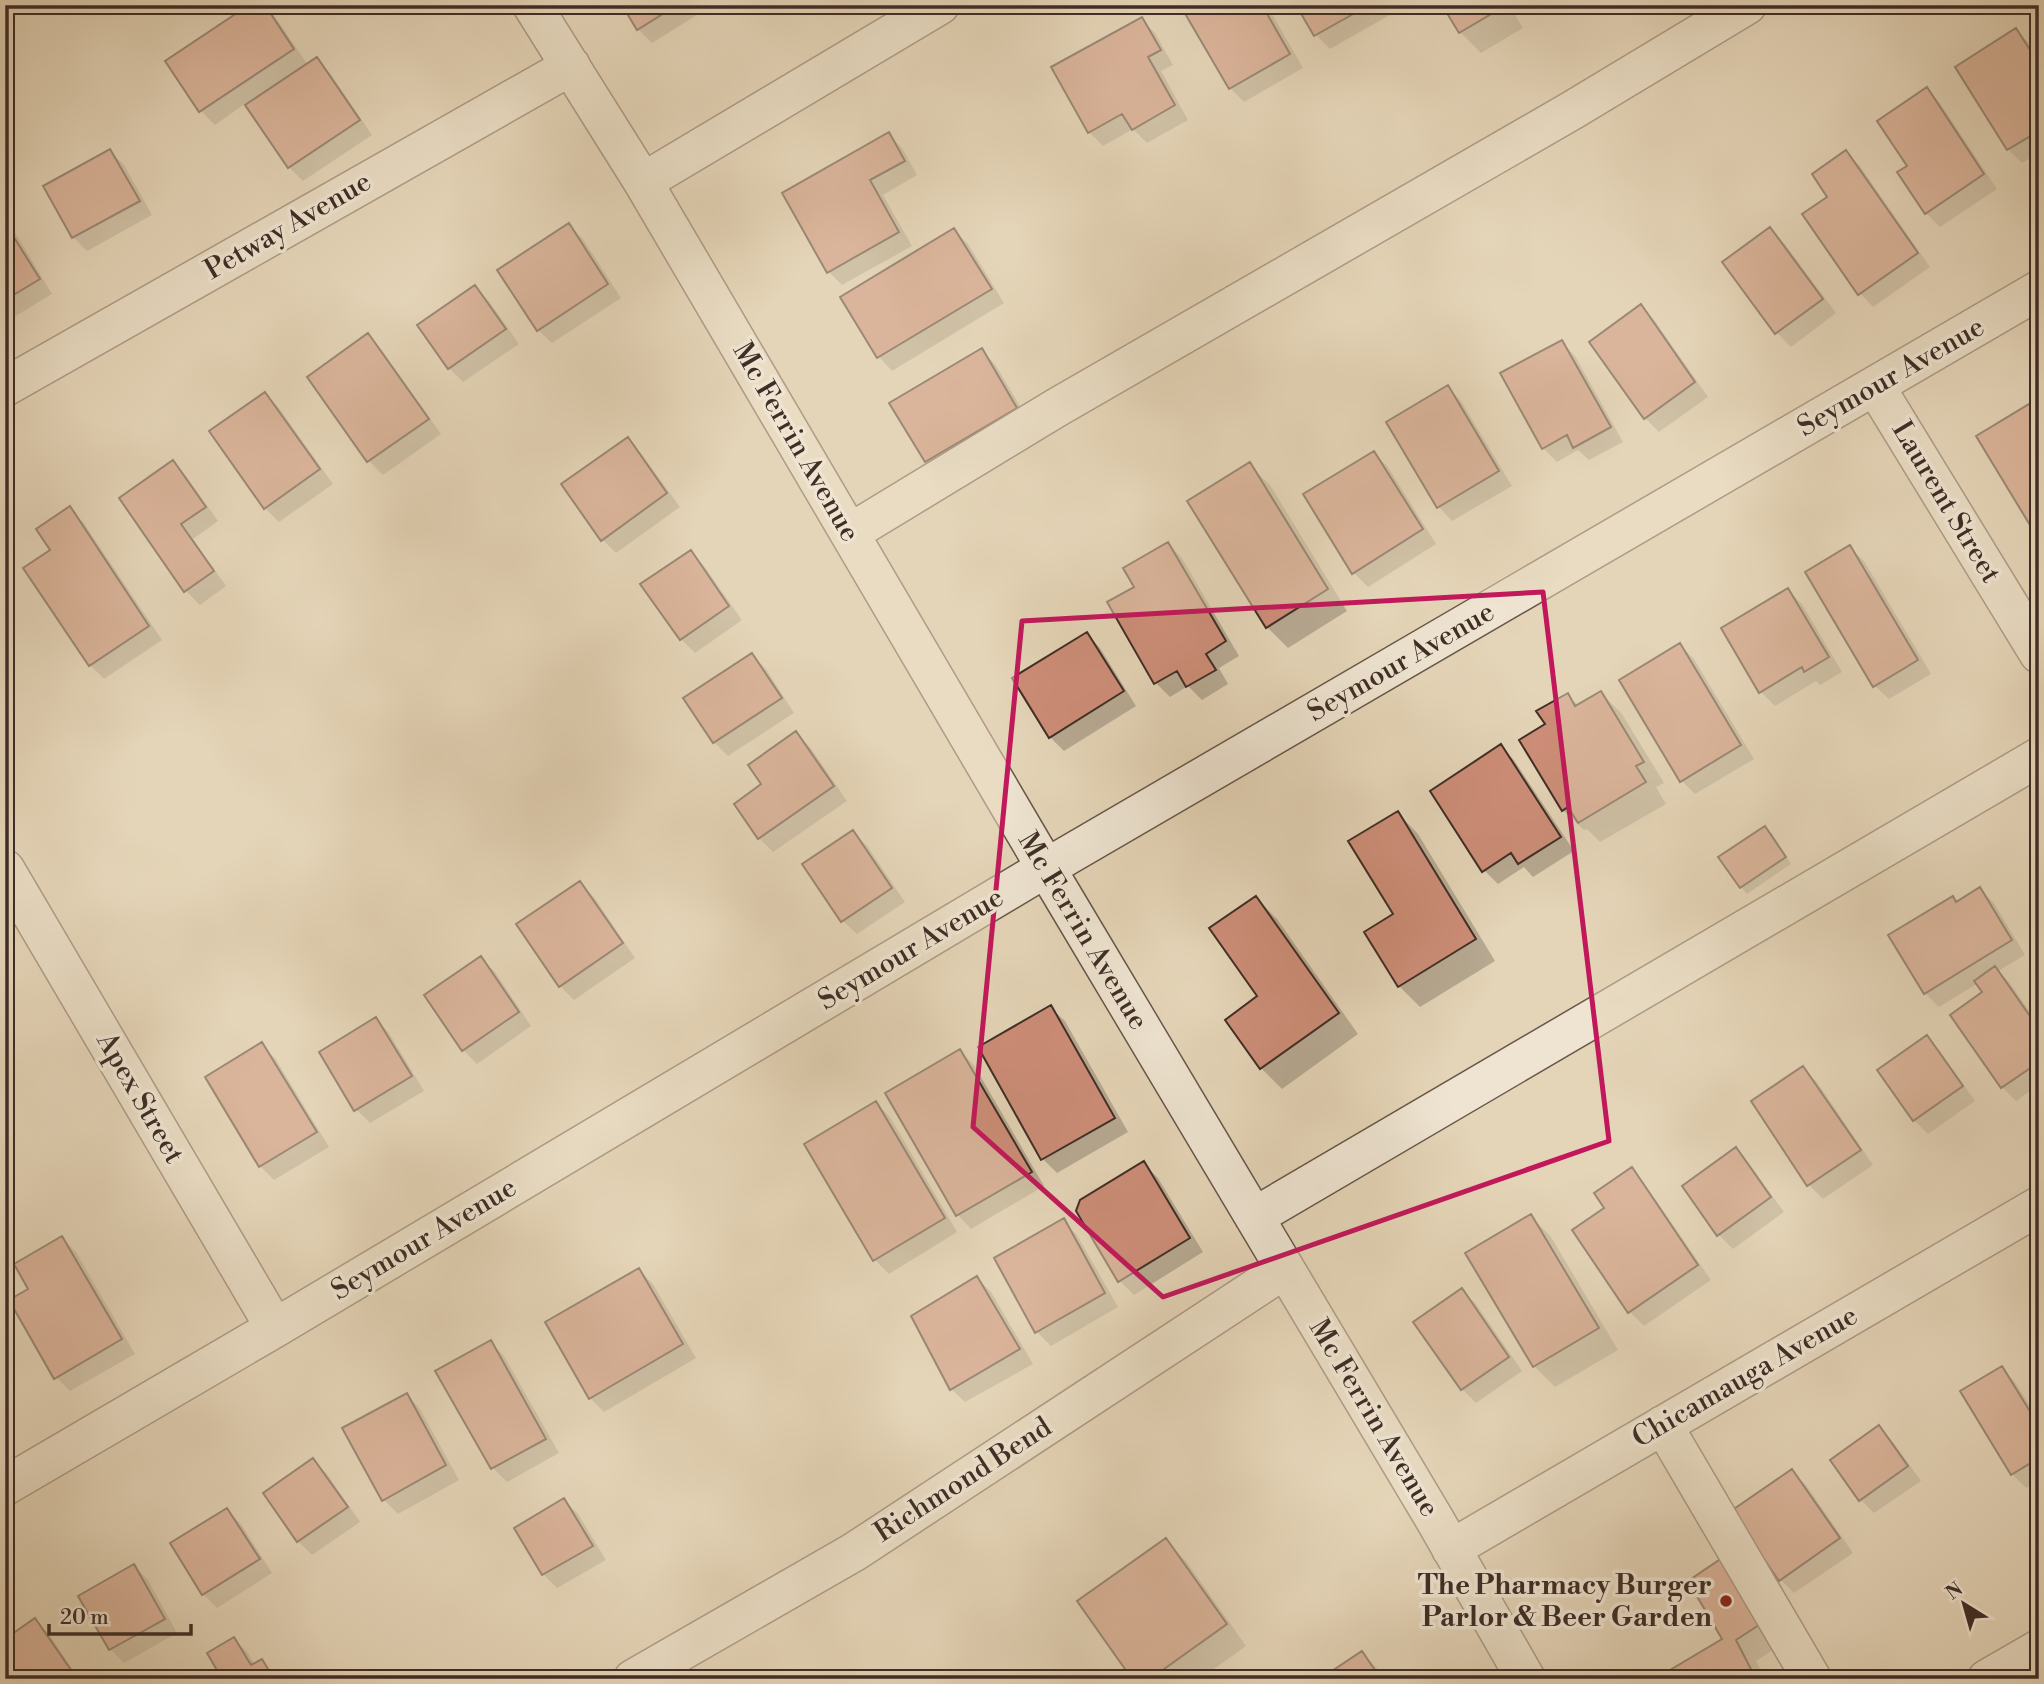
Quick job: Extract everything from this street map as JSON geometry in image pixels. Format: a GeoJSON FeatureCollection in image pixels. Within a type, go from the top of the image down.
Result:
{"type":"FeatureCollection","features":[{"type":"Feature","properties":{"kind":"street","name":"Mc Ferrin Avenue"},"geometry":{"type":"LineString","coordinates":[[531,5],[643,182],[1526,1679]]}},
{"type":"Feature","properties":{"kind":"street"},"geometry":{"type":"LineString","coordinates":[[643,182],[940,5]]}},
{"type":"Feature","properties":{"kind":"street"},"geometry":{"type":"LineString","coordinates":[[850,533],[1056,408],[1571,111],[1747,5]]}},
{"type":"Feature","properties":{"kind":"street","name":"Petway Avenue"},"geometry":{"type":"LineString","coordinates":[[5,387],[571,66]]}},
{"type":"Feature","properties":{"kind":"street","name":"Seymour Avenue"},"geometry":{"type":"LineString","coordinates":[[5,1486],[1046,869],[2039,290]]}},
{"type":"Feature","properties":{"kind":"street","name":"Laurent Street"},"geometry":{"type":"LineString","coordinates":[[1875,386],[2039,654]]}},
{"type":"Feature","properties":{"kind":"street"},"geometry":{"type":"LineString","coordinates":[[1254,1217],[2039,757]]}},
{"type":"Feature","properties":{"kind":"street","name":"Apex Street"},"geometry":{"type":"LineString","coordinates":[[5,869],[275,1328]]}},
{"type":"Feature","properties":{"kind":"street","name":"Chicamauga Avenue"},"geometry":{"type":"LineString","coordinates":[[1451,1549],[2039,1206]]}},
{"type":"Feature","properties":{"kind":"street","name":"Richmond Bend"},"geometry":{"type":"LineString","coordinates":[[633,1679],[854,1552],[1285,1269]]}},
{"type":"Feature","properties":{"kind":"street"},"geometry":{"type":"LineString","coordinates":[[1663,1425],[1812,1679]]}},
{"type":"Feature","properties":{"kind":"street"},"geometry":{"type":"LineString","coordinates":[[1987,1679],[2039,1649]]}},
{"type":"Feature","properties":{"kind":"highlighted area"},"geometry":{"type":"Polygon","coordinates":[[[1543,592],[1609,1141],[1163,1297],[973,1127],[1022,621],[1543,592]]]}},
{"type":"Feature","properties":{"kind":"building"},"geometry":{"type":"Polygon","coordinates":[[[249,5],[265,5],[294,49],[199,112],[165,61],[249,5]]]}},
{"type":"Feature","properties":{"kind":"building"},"geometry":{"type":"Polygon","coordinates":[[[622,5],[677,5],[637,30],[622,5]]]}},
{"type":"Feature","properties":{"kind":"building"},"geometry":{"type":"Polygon","coordinates":[[[1180,5],[1262,5],[1290,54],[1229,89],[1180,5]]]}},
{"type":"Feature","properties":{"kind":"building"},"geometry":{"type":"Polygon","coordinates":[[[1296,5],[1369,5],[1314,36],[1296,5]]]}},
{"type":"Feature","properties":{"kind":"building"},"geometry":{"type":"Polygon","coordinates":[[[1442,5],[1502,5],[1503,7],[1459,33],[1442,5]]]}},
{"type":"Feature","properties":{"kind":"building"},"geometry":{"type":"Polygon","coordinates":[[[1142,17],[1161,50],[1148,57],[1175,105],[1132,130],[1122,114],[1088,133],[1051,67],[1142,17]]]}},
{"type":"Feature","properties":{"kind":"building"},"geometry":{"type":"Polygon","coordinates":[[[2016,28],[2039,64],[2039,131],[2007,150],[1955,67],[2016,28]]]}},
{"type":"Feature","properties":{"kind":"building"},"geometry":{"type":"Polygon","coordinates":[[[317,57],[360,120],[288,168],[245,105],[317,57]]]}},
{"type":"Feature","properties":{"kind":"building"},"geometry":{"type":"Polygon","coordinates":[[[1927,87],[1984,174],[1925,214],[1897,172],[1907,166],[1877,121],[1927,87]]]}},
{"type":"Feature","properties":{"kind":"building"},"geometry":{"type":"Polygon","coordinates":[[[889,132],[905,161],[870,180],[899,232],[827,273],[782,193],[889,132]]]}},
{"type":"Feature","properties":{"kind":"building"},"geometry":{"type":"Polygon","coordinates":[[[110,149],[140,201],[72,238],[43,186],[110,149]]]}},
{"type":"Feature","properties":{"kind":"building"},"geometry":{"type":"Polygon","coordinates":[[[1846,150],[1918,253],[1858,295],[1802,214],[1827,197],[1812,174],[1846,150]]]}},
{"type":"Feature","properties":{"kind":"building"},"geometry":{"type":"Polygon","coordinates":[[[5,223],[40,279],[5,300],[5,223]]]}},
{"type":"Feature","properties":{"kind":"building"},"geometry":{"type":"Polygon","coordinates":[[[569,223],[608,284],[537,331],[497,270],[569,223]]]}},
{"type":"Feature","properties":{"kind":"building"},"geometry":{"type":"Polygon","coordinates":[[[1770,227],[1823,299],[1775,334],[1722,262],[1770,227]]]}},
{"type":"Feature","properties":{"kind":"building"},"geometry":{"type":"Polygon","coordinates":[[[954,228],[992,289],[877,358],[840,297],[954,228]]]}},
{"type":"Feature","properties":{"kind":"building"},"geometry":{"type":"Polygon","coordinates":[[[475,285],[506,329],[448,369],[417,325],[475,285]]]}},
{"type":"Feature","properties":{"kind":"building"},"geometry":{"type":"Polygon","coordinates":[[[1641,304],[1695,382],[1644,419],[1589,342],[1641,304]]]}},
{"type":"Feature","properties":{"kind":"building"},"geometry":{"type":"Polygon","coordinates":[[[368,333],[429,419],[367,462],[307,377],[368,333]]]}},
{"type":"Feature","properties":{"kind":"building"},"geometry":{"type":"Polygon","coordinates":[[[1562,340],[1611,427],[1573,448],[1567,435],[1542,449],[1500,373],[1562,340]]]}},
{"type":"Feature","properties":{"kind":"building"},"geometry":{"type":"Polygon","coordinates":[[[982,348],[1017,408],[925,462],[889,403],[982,348]]]}},
{"type":"Feature","properties":{"kind":"building"},"geometry":{"type":"Polygon","coordinates":[[[1448,385],[1499,471],[1437,508],[1386,422],[1448,385]]]}},
{"type":"Feature","properties":{"kind":"building"},"geometry":{"type":"Polygon","coordinates":[[[265,392],[320,469],[264,509],[209,431],[265,392]]]}},
{"type":"Feature","properties":{"kind":"building"},"geometry":{"type":"Polygon","coordinates":[[[2039,398],[2039,533],[2036,535],[1976,436],[2039,398]]]}},
{"type":"Feature","properties":{"kind":"building"},"geometry":{"type":"Polygon","coordinates":[[[628,437],[667,493],[601,541],[561,484],[628,437]]]}},
{"type":"Feature","properties":{"kind":"building"},"geometry":{"type":"Polygon","coordinates":[[[1374,451],[1423,529],[1352,574],[1303,494],[1374,451]]]}},
{"type":"Feature","properties":{"kind":"building"},"geometry":{"type":"Polygon","coordinates":[[[173,460],[206,507],[181,524],[214,571],[184,592],[119,498],[173,460]]]}},
{"type":"Feature","properties":{"kind":"building"},"geometry":{"type":"Polygon","coordinates":[[[1250,462],[1328,589],[1266,628],[1187,501],[1250,462]]]}},
{"type":"Feature","properties":{"kind":"building"},"geometry":{"type":"Polygon","coordinates":[[[70,506],[149,626],[89,666],[23,568],[50,550],[36,529],[70,506]]]}},
{"type":"Feature","properties":{"kind":"building"},"geometry":{"type":"Polygon","coordinates":[[[1168,542],[1226,641],[1206,654],[1216,670],[1186,687],[1177,671],[1154,684],[1107,602],[1134,587],[1123,568],[1168,542]]]}},
{"type":"Feature","properties":{"kind":"building"},"geometry":{"type":"Polygon","coordinates":[[[1850,545],[1918,660],[1873,687],[1805,572],[1850,545]]]}},
{"type":"Feature","properties":{"kind":"building"},"geometry":{"type":"Polygon","coordinates":[[[691,550],[729,606],[680,640],[640,584],[691,550]]]}},
{"type":"Feature","properties":{"kind":"building"},"geometry":{"type":"Polygon","coordinates":[[[1788,588],[1829,657],[1804,672],[1802,667],[1759,693],[1721,628],[1788,588]]]}},
{"type":"Feature","properties":{"kind":"building"},"geometry":{"type":"Polygon","coordinates":[[[1087,632],[1124,691],[1049,738],[1012,678],[1087,632]]]}},
{"type":"Feature","properties":{"kind":"building"},"geometry":{"type":"Polygon","coordinates":[[[1680,643],[1741,745],[1680,782],[1619,680],[1680,643]]]}},
{"type":"Feature","properties":{"kind":"building"},"geometry":{"type":"Polygon","coordinates":[[[752,653],[782,698],[713,743],[683,698],[752,653]]]}},
{"type":"Feature","properties":{"kind":"building"},"geometry":{"type":"Polygon","coordinates":[[[1601,691],[1644,762],[1636,766],[1646,782],[1578,823],[1568,807],[1562,811],[1519,740],[1545,724],[1536,711],[1568,693],[1575,706],[1601,691]]]}},
{"type":"Feature","properties":{"kind":"building"},"geometry":{"type":"Polygon","coordinates":[[[796,731],[834,786],[758,839],[734,804],[761,784],[748,765],[796,731]]]}},
{"type":"Feature","properties":{"kind":"building"},"geometry":{"type":"Polygon","coordinates":[[[1501,744],[1561,837],[1518,864],[1511,853],[1482,872],[1430,791],[1501,744]]]}},
{"type":"Feature","properties":{"kind":"building"},"geometry":{"type":"Polygon","coordinates":[[[1398,811],[1476,939],[1398,987],[1364,932],[1393,914],[1348,841],[1398,811]]]}},
{"type":"Feature","properties":{"kind":"building"},"geometry":{"type":"Polygon","coordinates":[[[1765,826],[1786,857],[1740,888],[1718,857],[1765,826]]]}},
{"type":"Feature","properties":{"kind":"building"},"geometry":{"type":"Polygon","coordinates":[[[853,830],[892,888],[841,922],[802,864],[853,830]]]}},
{"type":"Feature","properties":{"kind":"building"},"geometry":{"type":"Polygon","coordinates":[[[580,881],[623,943],[559,987],[516,924],[580,881]]]}},
{"type":"Feature","properties":{"kind":"building"},"geometry":{"type":"Polygon","coordinates":[[[1980,887],[2012,940],[1924,994],[1888,935],[1953,896],[1956,902],[1980,887]]]}},
{"type":"Feature","properties":{"kind":"building"},"geometry":{"type":"Polygon","coordinates":[[[1256,896],[1339,1013],[1260,1069],[1225,1020],[1257,996],[1209,928],[1256,896]]]}},
{"type":"Feature","properties":{"kind":"building"},"geometry":{"type":"Polygon","coordinates":[[[481,956],[519,1012],[462,1051],[424,995],[481,956]]]}},
{"type":"Feature","properties":{"kind":"building"},"geometry":{"type":"Polygon","coordinates":[[[1995,966],[2039,1029],[2039,1062],[2001,1088],[1950,1015],[1982,992],[1974,981],[1995,966]]]}},
{"type":"Feature","properties":{"kind":"building"},"geometry":{"type":"Polygon","coordinates":[[[1051,1005],[1115,1118],[1041,1160],[978,1047],[1051,1005]]]}},
{"type":"Feature","properties":{"kind":"building"},"geometry":{"type":"Polygon","coordinates":[[[376,1017],[412,1076],[354,1111],[319,1052],[376,1017]]]}},
{"type":"Feature","properties":{"kind":"building"},"geometry":{"type":"Polygon","coordinates":[[[1927,1035],[1963,1086],[1913,1121],[1877,1070],[1927,1035]]]}},
{"type":"Feature","properties":{"kind":"building"},"geometry":{"type":"Polygon","coordinates":[[[262,1042],[317,1132],[259,1167],[205,1077],[262,1042]]]}},
{"type":"Feature","properties":{"kind":"building"},"geometry":{"type":"Polygon","coordinates":[[[960,1049],[1032,1172],[956,1216],[885,1093],[960,1049]]]}},
{"type":"Feature","properties":{"kind":"building"},"geometry":{"type":"Polygon","coordinates":[[[1803,1066],[1861,1150],[1807,1186],[1751,1101],[1803,1066]]]}},
{"type":"Feature","properties":{"kind":"building"},"geometry":{"type":"Polygon","coordinates":[[[876,1101],[945,1218],[873,1261],[804,1144],[876,1101]]]}},
{"type":"Feature","properties":{"kind":"building"},"geometry":{"type":"Polygon","coordinates":[[[1736,1147],[1771,1197],[1717,1236],[1682,1186],[1736,1147]]]}},
{"type":"Feature","properties":{"kind":"building"},"geometry":{"type":"Polygon","coordinates":[[[1144,1161],[1190,1238],[1118,1282],[1076,1211],[1080,1200],[1144,1161]]]}},
{"type":"Feature","properties":{"kind":"building"},"geometry":{"type":"Polygon","coordinates":[[[1632,1167],[1698,1265],[1628,1313],[1572,1230],[1604,1208],[1594,1193],[1632,1167]]]}},
{"type":"Feature","properties":{"kind":"building"},"geometry":{"type":"Polygon","coordinates":[[[1531,1214],[1599,1328],[1533,1367],[1465,1253],[1531,1214]]]}},
{"type":"Feature","properties":{"kind":"building"},"geometry":{"type":"Polygon","coordinates":[[[1064,1218],[1105,1293],[1035,1333],[994,1258],[1064,1218]]]}},
{"type":"Feature","properties":{"kind":"building"},"geometry":{"type":"Polygon","coordinates":[[[62,1236],[122,1339],[54,1379],[9,1300],[28,1289],[14,1264],[62,1236]]]}},
{"type":"Feature","properties":{"kind":"building"},"geometry":{"type":"Polygon","coordinates":[[[639,1268],[683,1344],[589,1399],[545,1322],[639,1268]]]}},
{"type":"Feature","properties":{"kind":"building"},"geometry":{"type":"Polygon","coordinates":[[[977,1276],[1020,1349],[950,1390],[911,1316],[977,1276]]]}},
{"type":"Feature","properties":{"kind":"building"},"geometry":{"type":"Polygon","coordinates":[[[1462,1288],[1509,1357],[1461,1390],[1413,1322],[1462,1288]]]}},
{"type":"Feature","properties":{"kind":"building"},"geometry":{"type":"Polygon","coordinates":[[[491,1340],[546,1439],[491,1469],[435,1371],[491,1340]]]}},
{"type":"Feature","properties":{"kind":"building"},"geometry":{"type":"Polygon","coordinates":[[[2002,1366],[2039,1426],[2039,1458],[2011,1475],[1960,1391],[2002,1366]]]}},
{"type":"Feature","properties":{"kind":"building"},"geometry":{"type":"Polygon","coordinates":[[[407,1393],[446,1465],[382,1501],[342,1428],[407,1393]]]}},
{"type":"Feature","properties":{"kind":"building"},"geometry":{"type":"Polygon","coordinates":[[[1879,1425],[1908,1466],[1859,1501],[1830,1460],[1879,1425]]]}},
{"type":"Feature","properties":{"kind":"building"},"geometry":{"type":"Polygon","coordinates":[[[313,1458],[348,1507],[297,1542],[263,1493],[313,1458]]]}},
{"type":"Feature","properties":{"kind":"building"},"geometry":{"type":"Polygon","coordinates":[[[1792,1469],[1840,1538],[1779,1581],[1731,1511],[1792,1469]]]}},
{"type":"Feature","properties":{"kind":"building"},"geometry":{"type":"Polygon","coordinates":[[[564,1498],[593,1546],[542,1575],[514,1528],[564,1498]]]}},
{"type":"Feature","properties":{"kind":"building"},"geometry":{"type":"Polygon","coordinates":[[[227,1508],[260,1559],[202,1595],[170,1543],[227,1508]]]}},
{"type":"Feature","properties":{"kind":"building"},"geometry":{"type":"Polygon","coordinates":[[[1166,1538],[1227,1624],[1150,1679],[1132,1679],[1077,1601],[1166,1538]]]}},
{"type":"Feature","properties":{"kind":"building","name":"The Pharmacy Burger Parlor & Beer Garden"},"geometry":{"type":"Polygon","coordinates":[[[1725,1556],[1765,1621],[1736,1640],[1756,1679],[1655,1679],[1722,1639],[1688,1581],[1725,1556]]]}},
{"type":"Feature","properties":{"kind":"building"},"geometry":{"type":"Polygon","coordinates":[[[134,1564],[165,1619],[109,1650],[78,1596],[134,1564]]]}},
{"type":"Feature","properties":{"kind":"building"},"geometry":{"type":"Polygon","coordinates":[[[35,1618],[71,1670],[58,1679],[5,1679],[5,1639],[35,1618]]]}},
{"type":"Feature","properties":{"kind":"building"},"geometry":{"type":"Polygon","coordinates":[[[234,1637],[251,1665],[262,1659],[274,1679],[222,1679],[207,1653],[234,1637]]]}},
{"type":"Feature","properties":{"kind":"building"},"geometry":{"type":"Polygon","coordinates":[[[1362,1651],[1381,1679],[1320,1679],[1362,1651]]]}},
{"type":"Feature","properties":{"kind":"place","name":"The Pharmacy Burger Parlor & Beer Garden"},"geometry":{"type":"Point","coordinates":[1726,1601]}}]}
